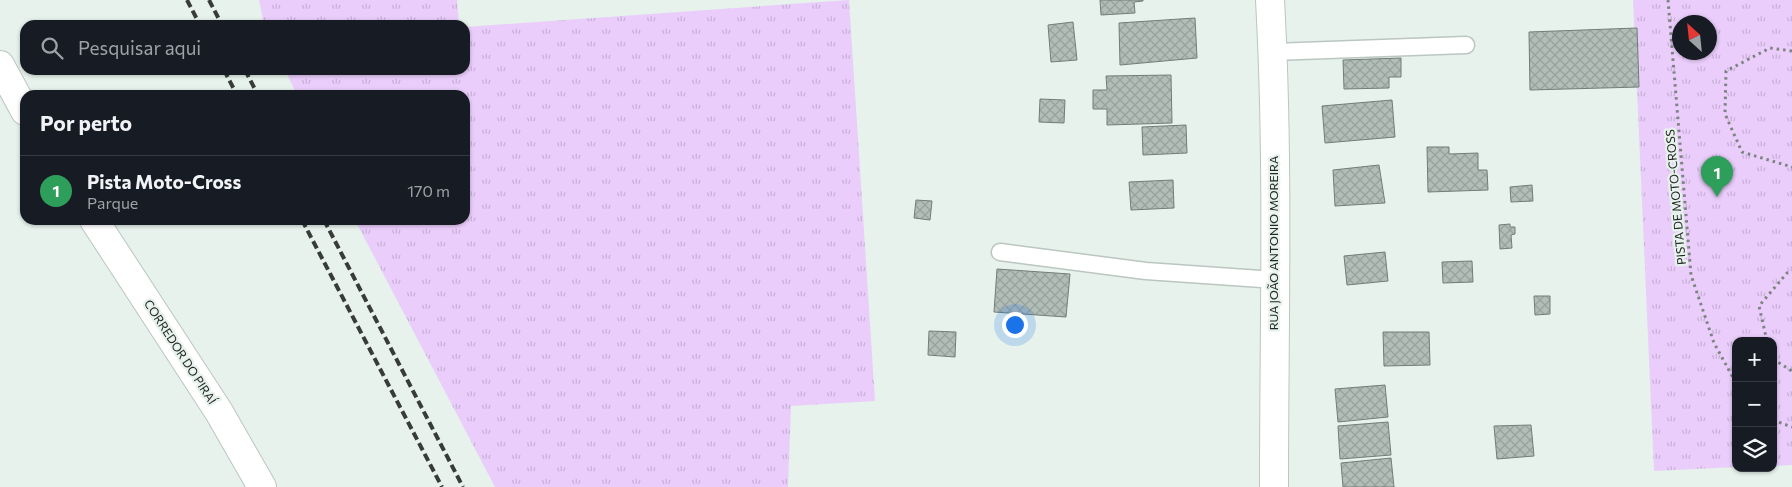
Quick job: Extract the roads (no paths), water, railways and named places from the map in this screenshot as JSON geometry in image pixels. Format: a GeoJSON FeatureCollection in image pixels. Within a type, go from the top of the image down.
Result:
{"type":"FeatureCollection","features":[{"type":"Feature","properties":{"kind":"main road","name":"RUA JOÃO ANTONIO MOREIRA"},"geometry":{"type":"LineString","coordinates":[[1270,0],[1277,280],[1274,358],[1274,487]]}},
{"type":"Feature","properties":{"kind":"main road"},"geometry":{"type":"LineString","coordinates":[[0,65],[20,103]]}},
{"type":"Feature","properties":{"kind":"main road","name":"CORREDOR DO PIRAÍ"},"geometry":{"type":"LineString","coordinates":[[97,225],[219,412],[262,487]]}},
{"type":"Feature","properties":{"kind":"lane"},"geometry":{"type":"LineString","coordinates":[[1272,52],[1466,45]]}},
{"type":"Feature","properties":{"kind":"lane"},"geometry":{"type":"LineString","coordinates":[[1000,252],[1146,271],[1277,280]]}},
{"type":"Feature","properties":{"kind":"railway"},"geometry":{"type":"LineString","coordinates":[[187,0],[197,20]]}},
{"type":"Feature","properties":{"kind":"railway"},"geometry":{"type":"LineString","coordinates":[[209,0],[219,20]]}},
{"type":"Feature","properties":{"kind":"railway"},"geometry":{"type":"LineString","coordinates":[[227,75],[234,90]]}},
{"type":"Feature","properties":{"kind":"railway"},"geometry":{"type":"LineString","coordinates":[[248,75],[255,90]]}},
{"type":"Feature","properties":{"kind":"railway"},"geometry":{"type":"LineString","coordinates":[[305,225],[442,487]]}},
{"type":"Feature","properties":{"kind":"railway"},"geometry":{"type":"LineString","coordinates":[[327,225],[463,487]]}},
{"type":"Feature","properties":{"kind":"place","name":"Pista Moto-Cross"},"geometry":{"type":"Point","coordinates":[1717,197]}}]}
